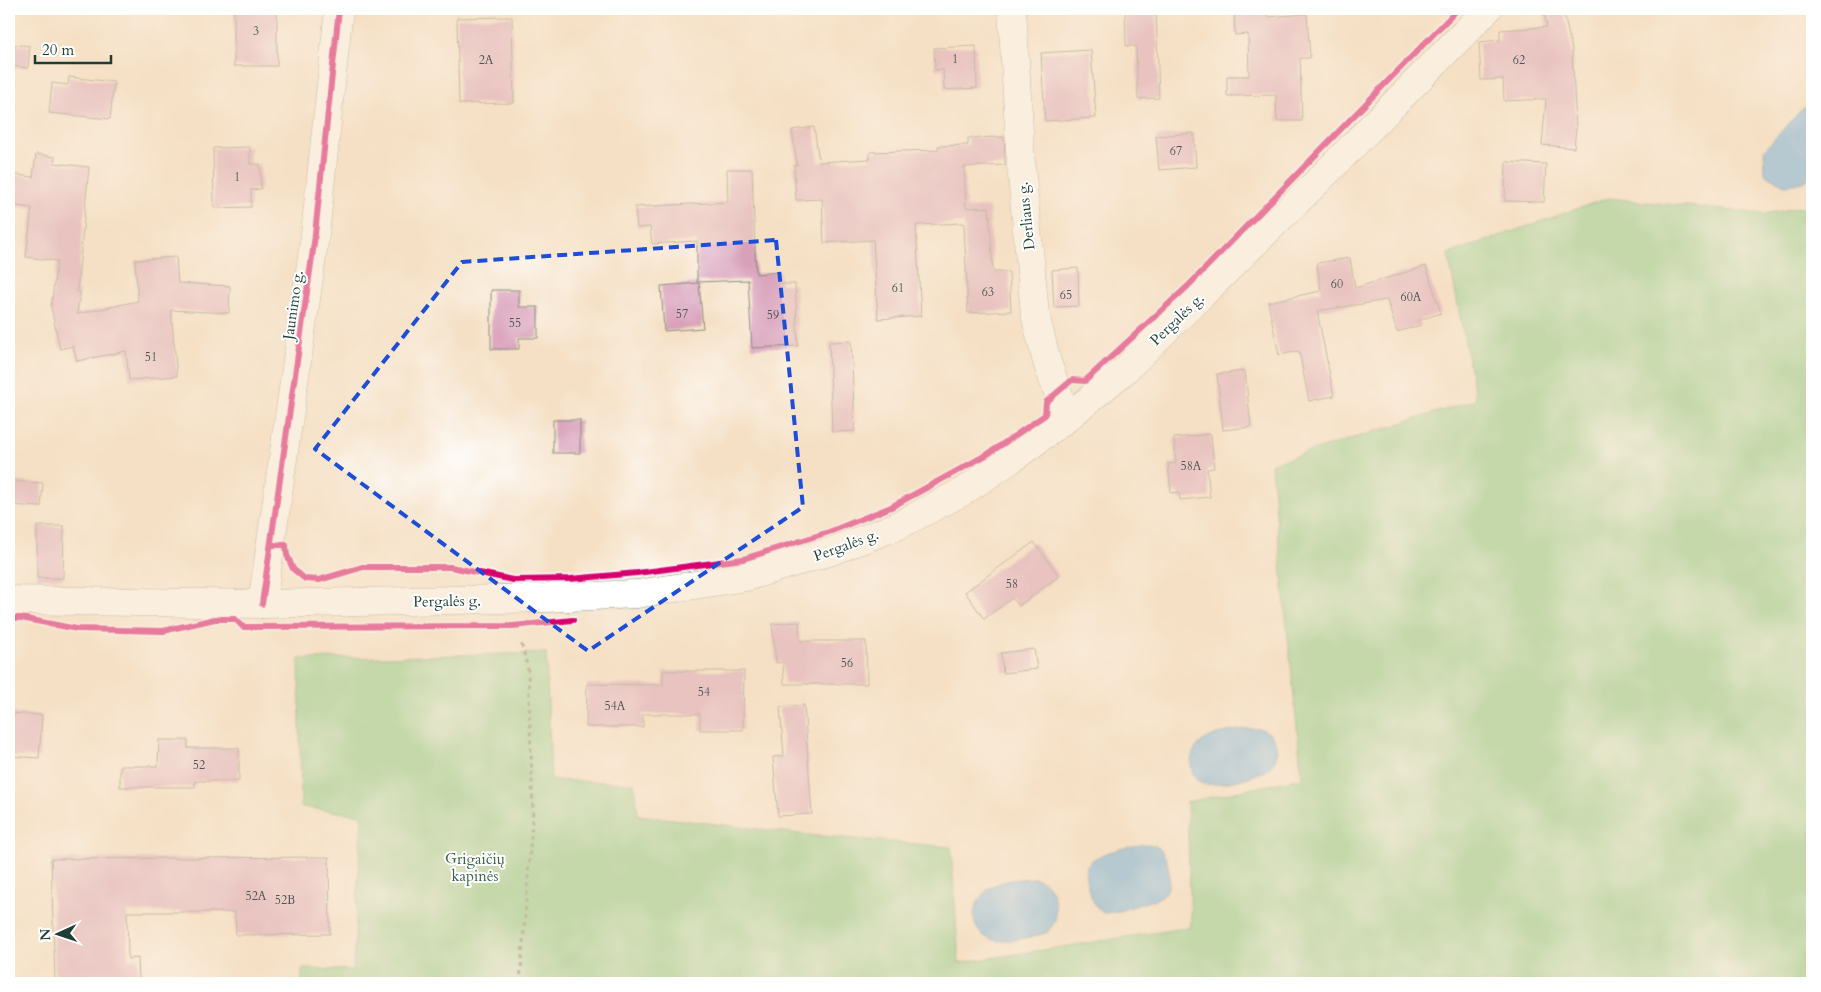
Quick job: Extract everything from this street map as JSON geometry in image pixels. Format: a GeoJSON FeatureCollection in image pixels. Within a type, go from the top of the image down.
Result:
{"type":"FeatureCollection","features":[{"type":"Feature","properties":{"kind":"main road","name":"Jaunimo g."},"geometry":{"type":"LineString","coordinates":[[262,604],[314,243],[339,9]]}},
{"type":"Feature","properties":{"kind":"main road","name":"Derliaus g."},"geometry":{"type":"LineString","coordinates":[[1012,9],[1021,165],[1035,314],[1047,362],[1067,418]]}},
{"type":"Feature","properties":{"kind":"main road","name":"Pergalės g."},"geometry":{"type":"LineString","coordinates":[[9,600],[262,604],[546,598],[637,594],[746,577],[832,551],[897,526],[962,492],[1009,461],[1067,418],[1124,370],[1320,179],[1488,9]]}},
{"type":"Feature","properties":{"kind":"path"},"geometry":{"type":"LineString","coordinates":[[520,983],[533,810],[528,669],[521,642]]}},
{"type":"Feature","properties":{"kind":"highlighted area"},"geometry":{"type":"Polygon","coordinates":[[[776,240],[803,507],[588,651],[315,449],[462,262],[776,240]]]}},
{"type":"Feature","properties":{"kind":"green space","name":"Grigaičių kapinės"},"geometry":{"type":"Polygon","coordinates":[[[1608,198],[1764,214],[1812,205],[1812,983],[302,983],[302,969],[353,970],[362,815],[301,807],[299,659],[546,653],[551,780],[634,783],[638,815],[809,835],[951,847],[959,963],[1191,927],[1187,802],[1302,778],[1271,464],[1476,400],[1448,254],[1608,198]]]}},
{"type":"Feature","properties":{"kind":"water"},"geometry":{"type":"Polygon","coordinates":[[[1803,108],[1812,109],[1812,173],[1810,177],[1797,184],[1784,185],[1765,174],[1764,150],[1803,108]]]}},
{"type":"Feature","properties":{"kind":"water"},"geometry":{"type":"Polygon","coordinates":[[[1243,729],[1264,730],[1274,739],[1277,753],[1270,767],[1265,771],[1236,781],[1214,784],[1200,783],[1195,778],[1191,767],[1191,759],[1195,749],[1200,743],[1213,736],[1243,729]]]}},
{"type":"Feature","properties":{"kind":"water"},"geometry":{"type":"Polygon","coordinates":[[[1148,844],[1160,849],[1167,863],[1169,884],[1166,891],[1156,899],[1116,912],[1103,913],[1097,908],[1090,895],[1085,873],[1089,863],[1095,858],[1113,851],[1148,844]]]}},
{"type":"Feature","properties":{"kind":"water"},"geometry":{"type":"Polygon","coordinates":[[[1035,878],[1047,884],[1055,901],[1055,922],[1047,933],[1005,941],[993,940],[984,936],[978,930],[974,914],[980,898],[986,891],[1003,882],[1035,878]]]}},
{"type":"Feature","properties":{"kind":"building"},"geometry":{"type":"Polygon","coordinates":[[[234,9],[277,9],[277,66],[234,66],[234,9]]]}},
{"type":"Feature","properties":{"kind":"building"},"geometry":{"type":"Polygon","coordinates":[[[1125,9],[1156,9],[1159,98],[1138,99],[1136,46],[1126,46],[1125,9]]]}},
{"type":"Feature","properties":{"kind":"building"},"geometry":{"type":"Polygon","coordinates":[[[1234,9],[1267,9],[1268,17],[1307,14],[1310,58],[1300,58],[1302,121],[1277,121],[1276,95],[1227,96],[1227,76],[1249,76],[1248,34],[1235,35],[1234,9]]]}},
{"type":"Feature","properties":{"kind":"building"},"geometry":{"type":"Polygon","coordinates":[[[1563,9],[1572,50],[1576,128],[1574,148],[1542,145],[1546,99],[1504,101],[1503,79],[1481,80],[1479,42],[1500,40],[1500,30],[1547,27],[1544,13],[1563,9]]]}},
{"type":"Feature","properties":{"kind":"building"},"geometry":{"type":"Polygon","coordinates":[[[512,17],[514,103],[459,104],[457,18],[512,17]]]}},
{"type":"Feature","properties":{"kind":"building"},"geometry":{"type":"Polygon","coordinates":[[[9,44],[30,46],[28,68],[9,66],[9,44]]]}},
{"type":"Feature","properties":{"kind":"building"},"geometry":{"type":"Polygon","coordinates":[[[976,46],[977,88],[944,90],[943,69],[935,70],[934,48],[976,46]]]}},
{"type":"Feature","properties":{"kind":"building"},"geometry":{"type":"Polygon","coordinates":[[[1091,50],[1096,118],[1045,121],[1041,53],[1091,50]]]}},
{"type":"Feature","properties":{"kind":"building"},"geometry":{"type":"Polygon","coordinates":[[[69,77],[114,82],[110,119],[49,113],[52,83],[68,85],[69,77]]]}},
{"type":"Feature","properties":{"kind":"building"},"geometry":{"type":"Polygon","coordinates":[[[814,127],[819,162],[870,159],[870,152],[938,150],[938,146],[968,145],[968,138],[1004,137],[1005,165],[964,167],[966,208],[989,207],[993,272],[1009,272],[1011,311],[968,313],[964,223],[916,225],[921,316],[878,319],[873,240],[824,243],[822,199],[796,200],[794,165],[797,165],[792,130],[814,127]]]}},
{"type":"Feature","properties":{"kind":"building"},"geometry":{"type":"Polygon","coordinates":[[[1194,133],[1196,167],[1159,170],[1156,136],[1194,133]]]}},
{"type":"Feature","properties":{"kind":"building"},"geometry":{"type":"Polygon","coordinates":[[[250,147],[250,164],[260,164],[261,189],[251,190],[251,207],[214,208],[213,148],[250,147]]]}},
{"type":"Feature","properties":{"kind":"building"},"geometry":{"type":"Polygon","coordinates":[[[36,154],[55,157],[54,163],[89,167],[77,291],[80,292],[77,314],[138,301],[135,260],[176,257],[178,283],[230,286],[229,313],[171,310],[177,376],[129,380],[126,351],[77,361],[73,346],[60,349],[51,307],[57,261],[26,257],[32,208],[9,205],[9,174],[33,177],[36,154]]]}},
{"type":"Feature","properties":{"kind":"building"},"geometry":{"type":"Polygon","coordinates":[[[1506,162],[1546,164],[1544,202],[1505,201],[1506,162]]]}},
{"type":"Feature","properties":{"kind":"building"},"geometry":{"type":"Polygon","coordinates":[[[727,169],[752,169],[756,274],[780,272],[781,284],[795,284],[798,346],[752,348],[748,280],[697,282],[697,241],[652,244],[650,227],[637,228],[635,207],[728,202],[727,169]]]}},
{"type":"Feature","properties":{"kind":"building"},"geometry":{"type":"Polygon","coordinates":[[[1350,258],[1355,288],[1426,266],[1441,313],[1419,320],[1421,325],[1397,332],[1387,300],[1317,311],[1334,396],[1309,401],[1299,351],[1279,355],[1268,302],[1321,291],[1317,263],[1350,258]]]}},
{"type":"Feature","properties":{"kind":"building"},"geometry":{"type":"Polygon","coordinates":[[[1078,268],[1079,306],[1054,307],[1052,270],[1078,268]]]}},
{"type":"Feature","properties":{"kind":"building"},"geometry":{"type":"Polygon","coordinates":[[[699,283],[703,328],[664,331],[661,286],[699,283]]]}},
{"type":"Feature","properties":{"kind":"building"},"geometry":{"type":"Polygon","coordinates":[[[491,290],[519,290],[519,307],[538,307],[538,338],[519,338],[519,349],[491,349],[491,290]]]}},
{"type":"Feature","properties":{"kind":"building"},"geometry":{"type":"Polygon","coordinates":[[[851,341],[855,431],[832,432],[829,342],[851,341]]]}},
{"type":"Feature","properties":{"kind":"building"},"geometry":{"type":"Polygon","coordinates":[[[1245,371],[1251,427],[1223,430],[1217,374],[1245,371]]]}},
{"type":"Feature","properties":{"kind":"building"},"geometry":{"type":"Polygon","coordinates":[[[553,420],[580,420],[580,453],[553,453],[553,420]]]}},
{"type":"Feature","properties":{"kind":"building"},"geometry":{"type":"Polygon","coordinates":[[[1211,434],[1214,468],[1207,469],[1210,497],[1180,500],[1179,492],[1171,493],[1168,464],[1176,463],[1174,438],[1211,434]]]}},
{"type":"Feature","properties":{"kind":"building"},"geometry":{"type":"Polygon","coordinates":[[[9,481],[43,483],[41,507],[9,505],[9,481]]]}},
{"type":"Feature","properties":{"kind":"building"},"geometry":{"type":"Polygon","coordinates":[[[37,526],[64,526],[63,578],[37,578],[37,526]]]}},
{"type":"Feature","properties":{"kind":"building"},"geometry":{"type":"Polygon","coordinates":[[[1034,542],[1059,576],[1019,606],[1012,598],[984,619],[965,592],[1034,542]]]}},
{"type":"Feature","properties":{"kind":"building"},"geometry":{"type":"Polygon","coordinates":[[[799,622],[800,641],[866,641],[867,684],[784,684],[783,662],[776,663],[772,624],[799,622]]]}},
{"type":"Feature","properties":{"kind":"building"},"geometry":{"type":"Polygon","coordinates":[[[1034,649],[1037,669],[1003,673],[1001,653],[1034,649]]]}},
{"type":"Feature","properties":{"kind":"building"},"geometry":{"type":"Polygon","coordinates":[[[663,671],[744,671],[743,730],[700,730],[700,714],[643,714],[643,727],[586,727],[587,684],[663,685],[663,671]]]}},
{"type":"Feature","properties":{"kind":"building"},"geometry":{"type":"Polygon","coordinates":[[[804,705],[812,814],[778,816],[773,757],[784,756],[780,707],[804,705]]]}},
{"type":"Feature","properties":{"kind":"building"},"geometry":{"type":"Polygon","coordinates":[[[9,713],[42,715],[39,758],[9,756],[9,713]]]}},
{"type":"Feature","properties":{"kind":"building"},"geometry":{"type":"Polygon","coordinates":[[[159,740],[188,740],[188,748],[239,748],[239,781],[195,781],[195,787],[120,787],[120,766],[158,766],[159,740]]]}},
{"type":"Feature","properties":{"kind":"building"},"geometry":{"type":"Polygon","coordinates":[[[329,857],[330,934],[236,935],[235,912],[127,912],[128,959],[138,958],[139,983],[55,983],[51,859],[329,857]]]}},
{"type":"Feature","properties":{"kind":"cycle path"},"geometry":{"type":"LineString","coordinates":[[262,604],[314,243],[339,9]]}},
{"type":"Feature","properties":{"kind":"cycle path"},"geometry":{"type":"LineString","coordinates":[[271,545],[286,545],[287,555],[293,569],[305,579],[319,580],[363,567],[451,567],[513,580],[570,579],[637,573],[743,559],[829,532],[891,507],[988,454],[1045,415],[1046,402],[1072,380],[1085,381],[1188,286],[1458,9]]}},
{"type":"Feature","properties":{"kind":"cycle path"},"geometry":{"type":"LineString","coordinates":[[9,618],[21,618],[77,629],[163,631],[215,619],[235,619],[243,627],[512,626],[573,620]]}}]}
